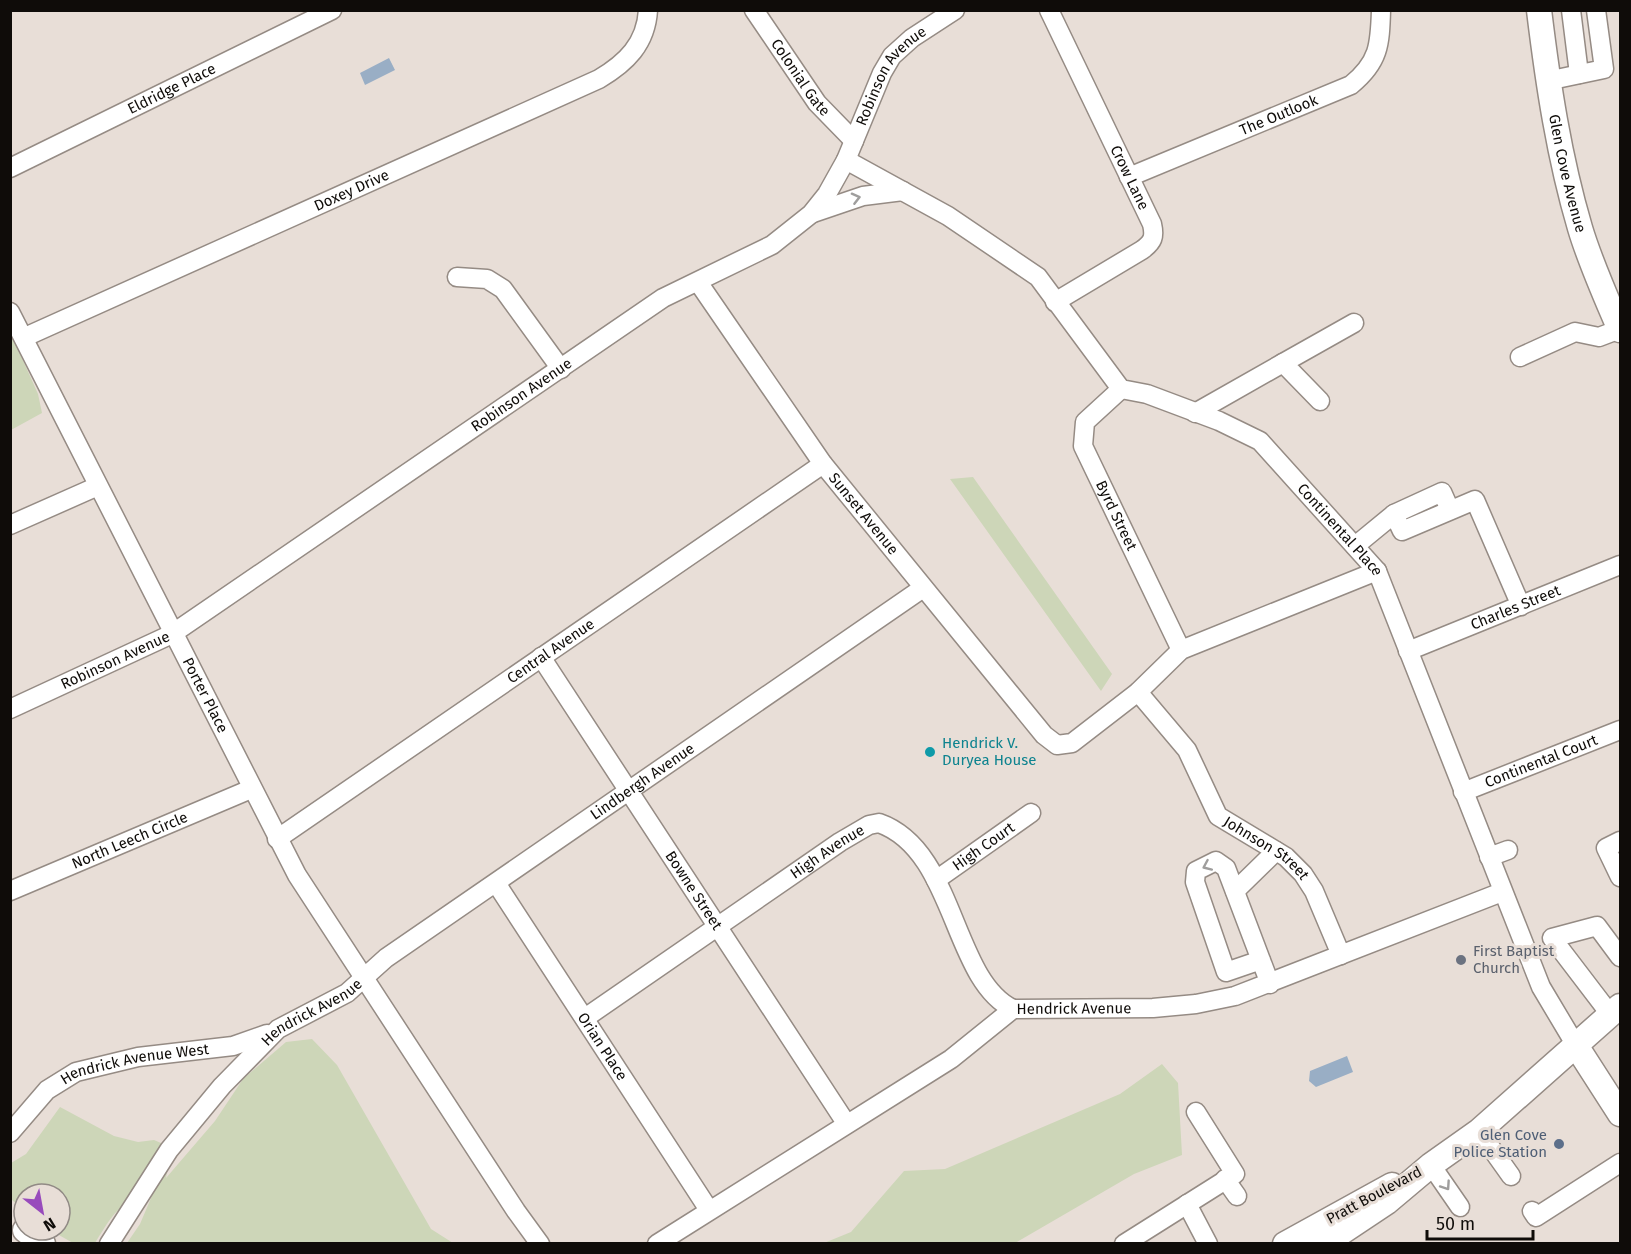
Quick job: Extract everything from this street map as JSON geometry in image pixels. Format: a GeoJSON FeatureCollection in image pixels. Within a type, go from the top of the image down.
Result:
{"type":"FeatureCollection","features":[{"type":"Feature","properties":{"kind":"main road","name":"Glen Cove Avenue"},"geometry":{"type":"LineString","coordinates":[[1539,10],[1547,81],[1581,230],[1618,318]]}},
{"type":"Feature","properties":{"kind":"main road"},"geometry":{"type":"LineString","coordinates":[[1615,1010],[1575,1044],[1620,1114]]}},
{"type":"Feature","properties":{"kind":"main road","name":"Pratt Boulevard"},"geometry":{"type":"LineString","coordinates":[[1324,1244],[1387,1202],[1431,1165],[1479,1131],[1575,1044]]}},
{"type":"Feature","properties":{"kind":"main road","name":"Pratt Boulevard"},"geometry":{"type":"LineString","coordinates":[[1285,1244],[1369,1196],[1431,1165]]}},
{"type":"Feature","properties":{"kind":"street","name":"Eldridge Place"},"geometry":{"type":"LineString","coordinates":[[10,168],[332,10]]}},
{"type":"Feature","properties":{"kind":"street","name":"Doxey Drive"},"geometry":{"type":"LineString","coordinates":[[25,337],[599,79],[631,56],[644,32],[648,10]]}},
{"type":"Feature","properties":{"kind":"street","name":"Colonial Gate"},"geometry":{"type":"LineString","coordinates":[[754,10],[817,103],[854,141]]}},
{"type":"Feature","properties":{"kind":"street","name":"Robinson Avenue"},"geometry":{"type":"LineString","coordinates":[[10,709],[172,634],[663,298],[772,245],[811,214],[846,160],[882,73],[892,56],[912,38],[956,10]]}},
{"type":"Feature","properties":{"kind":"street","name":"Crow Lane"},"geometry":{"type":"LineString","coordinates":[[1049,10],[1152,224],[1154,234],[1150,244],[1055,302]]}},
{"type":"Feature","properties":{"kind":"street","name":"The Outlook"},"geometry":{"type":"LineString","coordinates":[[1129,177],[1351,85],[1366,73],[1375,58],[1380,42],[1381,10]]}},
{"type":"Feature","properties":{"kind":"street"},"geometry":{"type":"LineString","coordinates":[[1547,81],[1604,69],[1596,13],[1572,15],[1579,74]]}},
{"type":"Feature","properties":{"kind":"street"},"geometry":{"type":"LineString","coordinates":[[1576,46],[1600,43]]}},
{"type":"Feature","properties":{"kind":"street"},"geometry":{"type":"LineString","coordinates":[[846,160],[958,222],[1038,277],[1121,389]]}},
{"type":"Feature","properties":{"kind":"street"},"geometry":{"type":"LineString","coordinates":[[811,214],[855,198],[903,191]]}},
{"type":"Feature","properties":{"kind":"street"},"geometry":{"type":"LineString","coordinates":[[457,277],[487,279],[502,289],[561,369]]}},
{"type":"Feature","properties":{"kind":"street","name":"Sunset Avenue"},"geometry":{"type":"LineString","coordinates":[[698,282],[823,464],[1044,735],[1057,745],[1072,744],[1138,692]]}},
{"type":"Feature","properties":{"kind":"street","name":"Porter Place"},"geometry":{"type":"LineString","coordinates":[[10,312],[25,337],[250,789],[297,875],[363,977]]}},
{"type":"Feature","properties":{"kind":"street"},"geometry":{"type":"LineString","coordinates":[[1520,357],[1575,332],[1599,337],[1618,318]]}},
{"type":"Feature","properties":{"kind":"street"},"geometry":{"type":"LineString","coordinates":[[1195,413],[1354,323]]}},
{"type":"Feature","properties":{"kind":"street"},"geometry":{"type":"LineString","coordinates":[[1283,363],[1320,400]]}},
{"type":"Feature","properties":{"kind":"street","name":"Continental Place"},"geometry":{"type":"LineString","coordinates":[[1121,389],[1148,394],[1260,441],[1377,571],[1524,945],[1547,998],[1575,1044]]}},
{"type":"Feature","properties":{"kind":"street","name":"Byrd Street"},"geometry":{"type":"LineString","coordinates":[[1121,389],[1085,422],[1083,446],[1181,650]]}},
{"type":"Feature","properties":{"kind":"street","name":"Central Avenue"},"geometry":{"type":"LineString","coordinates":[[277,839],[823,464]]}},
{"type":"Feature","properties":{"kind":"street"},"geometry":{"type":"LineString","coordinates":[[10,525],[98,486]]}},
{"type":"Feature","properties":{"kind":"street"},"geometry":{"type":"LineString","coordinates":[[1355,546],[1394,514],[1402,531],[1475,500],[1521,606]]}},
{"type":"Feature","properties":{"kind":"street","name":"Charles Street"},"geometry":{"type":"LineString","coordinates":[[1408,651],[1620,565]]}},
{"type":"Feature","properties":{"kind":"street"},"geometry":{"type":"LineString","coordinates":[[1138,692],[1181,650],[1377,571]]}},
{"type":"Feature","properties":{"kind":"street","name":"Lindbergh Avenue"},"geometry":{"type":"LineString","coordinates":[[363,977],[923,588]]}},
{"type":"Feature","properties":{"kind":"street","name":"Bowne Street"},"geometry":{"type":"LineString","coordinates":[[541,657],[846,1123]]}},
{"type":"Feature","properties":{"kind":"street","name":"Johnson Street"},"geometry":{"type":"LineString","coordinates":[[1138,692],[1188,750],[1218,816],[1276,850],[1303,874],[1314,891],[1341,955]]}},
{"type":"Feature","properties":{"kind":"street","name":"Continental Court"},"geometry":{"type":"LineString","coordinates":[[1463,792],[1620,730]]}},
{"type":"Feature","properties":{"kind":"street","name":"North Leech Circle"},"geometry":{"type":"LineString","coordinates":[[10,891],[250,789]]}},
{"type":"Feature","properties":{"kind":"street","name":"High Court"},"geometry":{"type":"LineString","coordinates":[[936,880],[1031,813]]}},
{"type":"Feature","properties":{"kind":"street","name":"High Avenue"},"geometry":{"type":"LineString","coordinates":[[585,1018],[869,825],[879,823],[897,833],[921,855],[936,880],[979,975],[1000,1003],[1013,1009]]}},
{"type":"Feature","properties":{"kind":"street"},"geometry":{"type":"LineString","coordinates":[[1620,841],[1606,848],[1620,877]]}},
{"type":"Feature","properties":{"kind":"street"},"geometry":{"type":"LineString","coordinates":[[1235,891],[1276,850]]}},
{"type":"Feature","properties":{"kind":"street"},"geometry":{"type":"LineString","coordinates":[[1489,857],[1508,850]]}},
{"type":"Feature","properties":{"kind":"street"},"geometry":{"type":"LineString","coordinates":[[1260,960],[1226,972],[1193,876],[1196,871],[1216,861],[1226,868],[1270,984]]}},
{"type":"Feature","properties":{"kind":"street","name":"Orian Place"},"geometry":{"type":"LineString","coordinates":[[496,884],[710,1210]]}},
{"type":"Feature","properties":{"kind":"street","name":"Hendrick Avenue"},"geometry":{"type":"LineString","coordinates":[[657,1244],[951,1059],[1013,1009],[1153,1008],[1187,1005],[1235,996],[1502,892]]}},
{"type":"Feature","properties":{"kind":"street"},"geometry":{"type":"LineString","coordinates":[[1524,945],[1597,926],[1620,957]]}},
{"type":"Feature","properties":{"kind":"street"},"geometry":{"type":"LineString","coordinates":[[1552,938],[1615,1010]]}},
{"type":"Feature","properties":{"kind":"street","name":"Hendrick Avenue"},"geometry":{"type":"LineString","coordinates":[[109,1244],[184,1130],[222,1086],[278,1029],[339,998],[363,977],[540,1244]]}},
{"type":"Feature","properties":{"kind":"street","name":"Hendrick Avenue West"},"geometry":{"type":"LineString","coordinates":[[10,1133],[47,1090],[76,1072],[128,1059],[246,1043],[278,1029]]}},
{"type":"Feature","properties":{"kind":"street"},"geometry":{"type":"LineString","coordinates":[[1124,1244],[1235,1174],[1196,1112]]}},
{"type":"Feature","properties":{"kind":"street"},"geometry":{"type":"LineString","coordinates":[[1479,1131],[1511,1176]]}},
{"type":"Feature","properties":{"kind":"street"},"geometry":{"type":"LineString","coordinates":[[1532,1211],[1536,1217],[1620,1164]]}},
{"type":"Feature","properties":{"kind":"street"},"geometry":{"type":"LineString","coordinates":[[1431,1165],[1460,1208]]}},
{"type":"Feature","properties":{"kind":"street"},"geometry":{"type":"LineString","coordinates":[[1226,1179],[1237,1196]]}},
{"type":"Feature","properties":{"kind":"street"},"geometry":{"type":"LineString","coordinates":[[1187,1204],[1208,1244]]}},
{"type":"Feature","properties":{"kind":"green space"},"geometry":{"type":"Polygon","coordinates":[[[10,331],[38,394],[42,413],[11,430],[10,331]]]}},
{"type":"Feature","properties":{"kind":"green space"},"geometry":{"type":"Polygon","coordinates":[[[973,477],[1112,674],[1101,691],[950,479],[973,477]]]}},
{"type":"Feature","properties":{"kind":"green space"},"geometry":{"type":"Polygon","coordinates":[[[312,1039],[337,1065],[431,1229],[453,1243],[127,1243],[140,1224],[154,1191],[118,1210],[95,1243],[73,1243],[72,1182],[12,1182],[11,1199],[11,1163],[26,1154],[60,1107],[114,1136],[138,1142],[154,1140],[161,1143],[169,1161],[166,1178],[215,1121],[243,1079],[286,1042],[312,1039]]]}},
{"type":"Feature","properties":{"kind":"green space"},"geometry":{"type":"Polygon","coordinates":[[[1162,1064],[1178,1083],[1182,1155],[1134,1174],[1015,1243],[824,1243],[851,1232],[904,1171],[945,1169],[1120,1094],[1162,1064]]]}},
{"type":"Feature","properties":{"kind":"water"},"geometry":{"type":"Polygon","coordinates":[[[389,58],[395,70],[365,85],[360,73],[389,58]]]}},
{"type":"Feature","properties":{"kind":"water"},"geometry":{"type":"Polygon","coordinates":[[[1347,1056],[1353,1072],[1316,1087],[1309,1081],[1310,1071],[1347,1056]]]}},
{"type":"Feature","properties":{"kind":"place","name":"Hendrick V. Duryea House"},"geometry":{"type":"Point","coordinates":[930,752]}},
{"type":"Feature","properties":{"kind":"place","name":"First Baptist Church"},"geometry":{"type":"Point","coordinates":[1461,960]}},
{"type":"Feature","properties":{"kind":"place","name":"Glen Cove Police Station"},"geometry":{"type":"Point","coordinates":[1559,1144]}}]}
